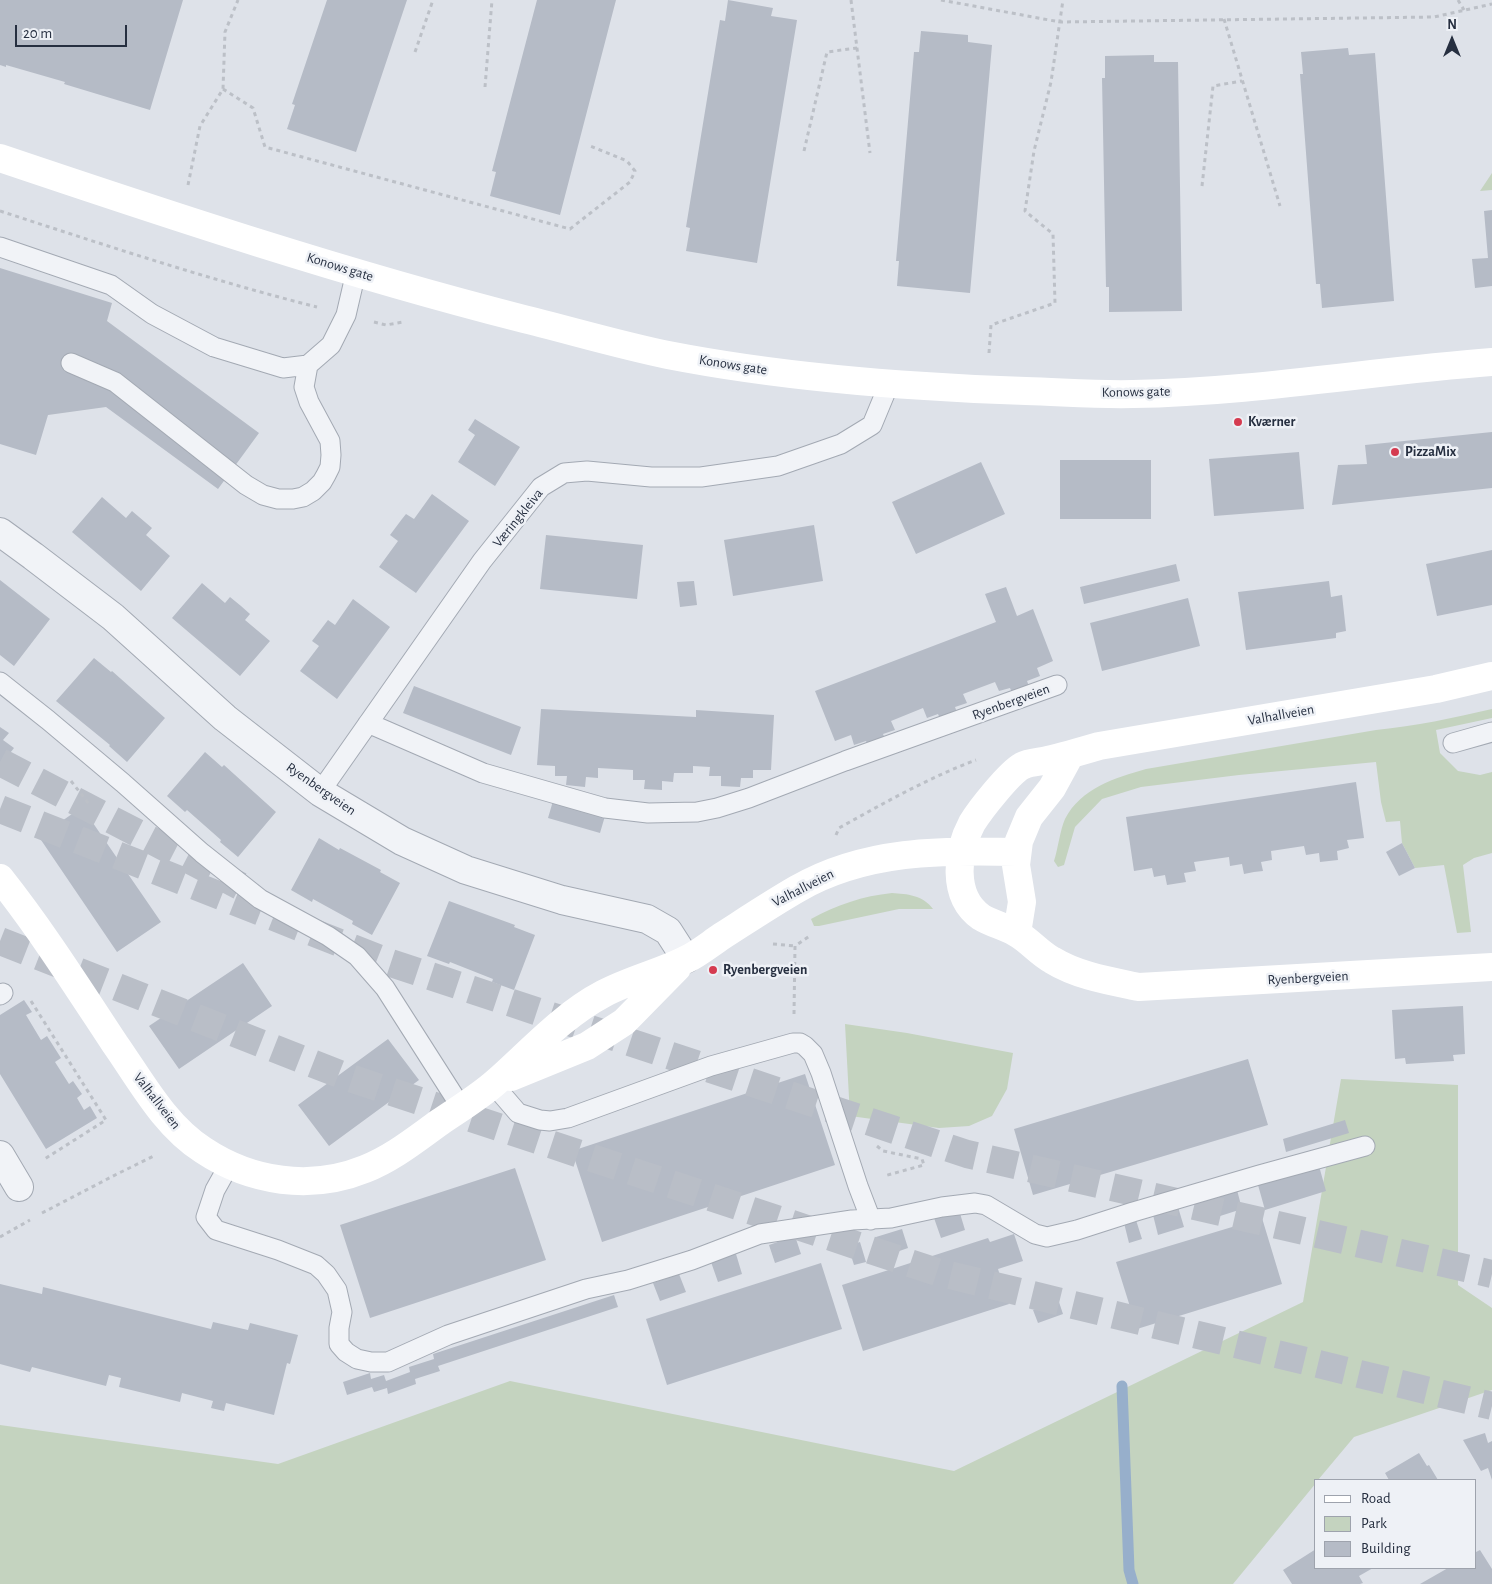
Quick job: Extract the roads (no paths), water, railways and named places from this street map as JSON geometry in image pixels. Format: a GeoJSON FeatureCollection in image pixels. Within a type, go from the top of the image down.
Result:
{"type":"FeatureCollection","features":[{"type":"Feature","properties":{"kind":"main road","name":"Konows gate"},"geometry":{"type":"LineString","coordinates":[[0,158],[126,201],[473,306],[667,355],[771,372],[972,390],[1132,394],[1283,384],[1492,362]]}},
{"type":"Feature","properties":{"kind":"main road","name":"Valhallveien"},"geometry":{"type":"LineString","coordinates":[[962,850],[976,816],[1006,781],[1022,766],[1099,746],[1436,689],[1492,676]]}},
{"type":"Feature","properties":{"kind":"main road"},"geometry":{"type":"LineString","coordinates":[[1017,933],[1022,902],[1017,874],[1019,841],[1029,817],[1052,788],[1070,755]]}},
{"type":"Feature","properties":{"kind":"main road","name":"Valhallveien"},"geometry":{"type":"LineString","coordinates":[[0,878],[27,912],[163,1113],[178,1130],[201,1149],[229,1165],[264,1177],[292,1182],[320,1181],[342,1177],[366,1169],[393,1155],[493,1084],[588,1046],[624,1022],[686,959],[821,876],[862,862],[886,857],[962,850],[1017,852]]}},
{"type":"Feature","properties":{"kind":"main road","name":"Ryenbergveien"},"geometry":{"type":"LineString","coordinates":[[962,850],[959,868],[961,887],[969,904],[981,917],[1017,933],[1052,960],[1092,977],[1139,987],[1492,968]]}},
{"type":"Feature","properties":{"kind":"street","name":"Ryenbergveien"},"geometry":{"type":"LineString","coordinates":[[0,532],[113,618],[225,718],[320,792],[402,841],[466,870],[562,900],[647,919],[668,931],[686,959]]}},
{"type":"Feature","properties":{"kind":"lane"},"geometry":{"type":"LineString","coordinates":[[0,247],[111,285],[152,314],[214,347],[283,368],[308,365],[331,345],[346,314],[356,272]]}},
{"type":"Feature","properties":{"kind":"lane"},"geometry":{"type":"LineString","coordinates":[[71,363],[115,382],[246,485],[263,495],[278,499],[302,497],[313,491],[322,482],[330,467],[330,441],[304,387],[308,365]]}},
{"type":"Feature","properties":{"kind":"lane","name":"Væringkleiva"},"geometry":{"type":"LineString","coordinates":[[320,792],[482,561],[541,487],[564,473],[587,471],[651,477],[701,477],[778,466],[841,444],[872,425],[889,384]]}},
{"type":"Feature","properties":{"kind":"lane"},"geometry":{"type":"LineString","coordinates":[[0,682],[116,777],[202,854],[260,899],[328,936],[357,956],[385,988],[461,1107]]}},
{"type":"Feature","properties":{"kind":"lane","name":"Ryenbergveien"},"geometry":{"type":"LineString","coordinates":[[368,723],[483,773],[605,808],[648,813],[697,812],[749,798],[845,761],[1057,685]]}},
{"type":"Feature","properties":{"kind":"lane"},"geometry":{"type":"LineString","coordinates":[[1453,743],[1492,732]]}},
{"type":"Feature","properties":{"kind":"lane"},"geometry":{"type":"LineString","coordinates":[[493,1084],[518,1113],[550,1121],[568,1118],[711,1066],[793,1042],[800,1043],[813,1054],[821,1073],[871,1220]]}},
{"type":"Feature","properties":{"kind":"lane"},"geometry":{"type":"LineString","coordinates":[[229,1165],[216,1190],[206,1217],[216,1230],[278,1250],[316,1265],[326,1274],[338,1290],[342,1312],[339,1344],[346,1352],[357,1359],[371,1362],[388,1362],[448,1336],[586,1288],[628,1280],[683,1263],[760,1234],[852,1220],[891,1218],[942,1207],[974,1203],[986,1205],[1035,1234],[1046,1237],[1077,1230],[1259,1175],[1365,1146]]}},
{"type":"Feature","properties":{"kind":"waterway"},"geometry":{"type":"LineString","coordinates":[[1122,1386],[1129,1570],[1133,1584]]}},
{"type":"Feature","properties":{"kind":"tunnel"},"geometry":{"type":"LineString","coordinates":[[0,762],[240,886]]}},
{"type":"Feature","properties":{"kind":"tunnel"},"geometry":{"type":"LineString","coordinates":[[0,809],[388,962],[967,1154],[1492,1274]]}},
{"type":"Feature","properties":{"kind":"tunnel"},"geometry":{"type":"LineString","coordinates":[[0,941],[347,1077],[937,1272],[1492,1406]]}},
{"type":"Feature","properties":{"kind":"place","name":"Kværner"},"geometry":{"type":"Point","coordinates":[1238,422]}},
{"type":"Feature","properties":{"kind":"place","name":"PizzaMix"},"geometry":{"type":"Point","coordinates":[1395,452]}},
{"type":"Feature","properties":{"kind":"place","name":"Ryenbergveien"},"geometry":{"type":"Point","coordinates":[713,970]}}]}
